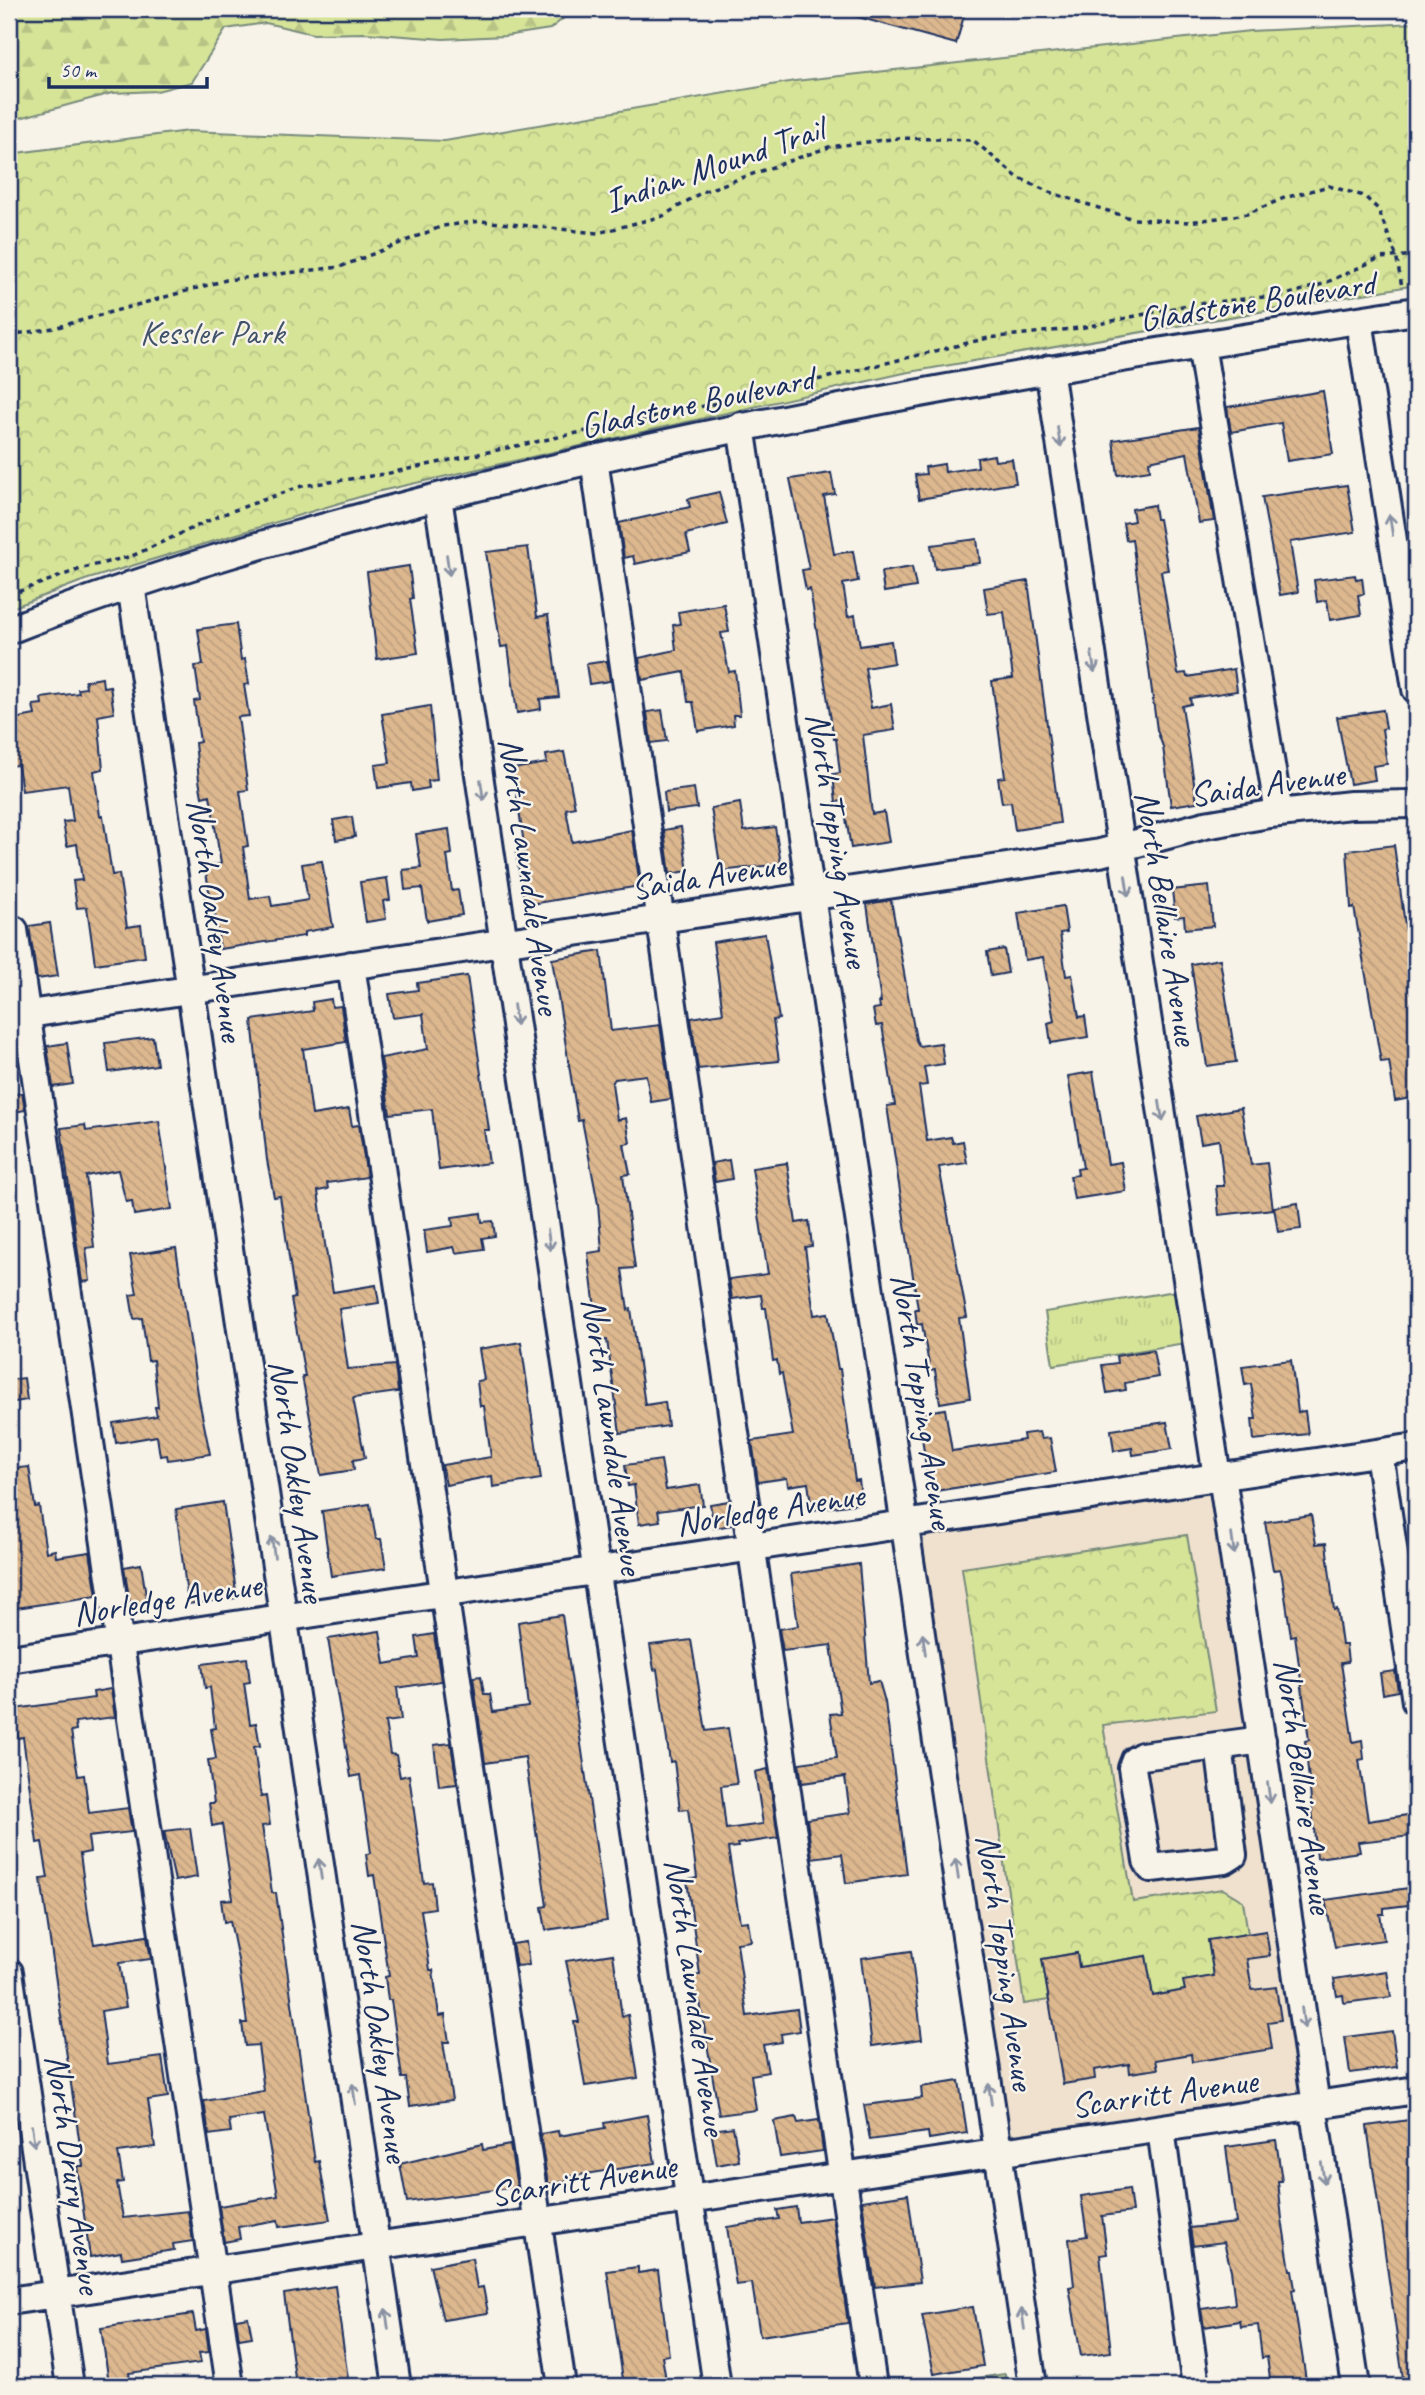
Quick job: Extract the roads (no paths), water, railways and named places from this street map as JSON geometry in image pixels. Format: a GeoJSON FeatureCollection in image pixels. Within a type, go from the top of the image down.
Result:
{"type":"FeatureCollection","features":[{"type":"Feature","properties":{"kind":"street","name":"Gladstone Boulevard"},"geometry":{"type":"LineString","coordinates":[[9,630],[131,585],[292,536],[594,459],[741,426],[1048,369],[1416,311]]}},
{"type":"Feature","properties":{"kind":"street"},"geometry":{"type":"LineString","coordinates":[[1359,320],[1416,689]]}},
{"type":"Feature","properties":{"kind":"street"},"geometry":{"type":"LineString","coordinates":[[1201,345],[1279,813]]}},
{"type":"Feature","properties":{"kind":"street","name":"North Bellaire Avenue"},"geometry":{"type":"LineString","coordinates":[[1048,369],[1262,1740],[1356,2386]]}},
{"type":"Feature","properties":{"kind":"street","name":"North Topping Avenue"},"geometry":{"type":"LineString","coordinates":[[741,426],[1033,2386]]}},
{"type":"Feature","properties":{"kind":"street"},"geometry":{"type":"LineString","coordinates":[[594,459],[873,2386]]}},
{"type":"Feature","properties":{"kind":"street","name":"North Lawndale Avenue"},"geometry":{"type":"LineString","coordinates":[[438,497],[717,2386]]}},
{"type":"Feature","properties":{"kind":"street","name":"North Oakley Avenue"},"geometry":{"type":"LineString","coordinates":[[131,585],[397,2386]]}},
{"type":"Feature","properties":{"kind":"street","name":"Saida Avenue"},"geometry":{"type":"LineString","coordinates":[[18,1015],[1121,849],[1205,825],[1279,813],[1351,806],[1416,804]]}},
{"type":"Feature","properties":{"kind":"street"},"geometry":{"type":"LineString","coordinates":[[14,930],[18,1015],[119,1642],[230,2386]]}},
{"type":"Feature","properties":{"kind":"street"},"geometry":{"type":"LineString","coordinates":[[351,965],[562,2386]]}},
{"type":"Feature","properties":{"kind":"street","name":"Norledge Avenue"},"geometry":{"type":"LineString","coordinates":[[9,1659],[1416,1447]]}},
{"type":"Feature","properties":{"kind":"street"},"geometry":{"type":"LineString","coordinates":[[1379,1453],[1416,1703]]}},
{"type":"Feature","properties":{"kind":"street"},"geometry":{"type":"LineString","coordinates":[[1219,1746],[1233,1855],[1225,1860],[1151,1868],[1147,1861],[1132,1768],[1135,1760],[1142,1756],[1262,1740]]}},
{"type":"Feature","properties":{"kind":"street","name":"North Drury Avenue"},"geometry":{"type":"LineString","coordinates":[[9,1972],[70,2386]]}},
{"type":"Feature","properties":{"kind":"street","name":"Scarritt Avenue"},"geometry":{"type":"LineString","coordinates":[[9,2301],[1416,2090]]}},
{"type":"Feature","properties":{"kind":"street"},"geometry":{"type":"LineString","coordinates":[[1161,2129],[1195,2386]]}},
{"type":"Feature","properties":{"kind":"park label","name":"Kessler Park"},"geometry":{"type":"Point","coordinates":[212,332]}}]}
